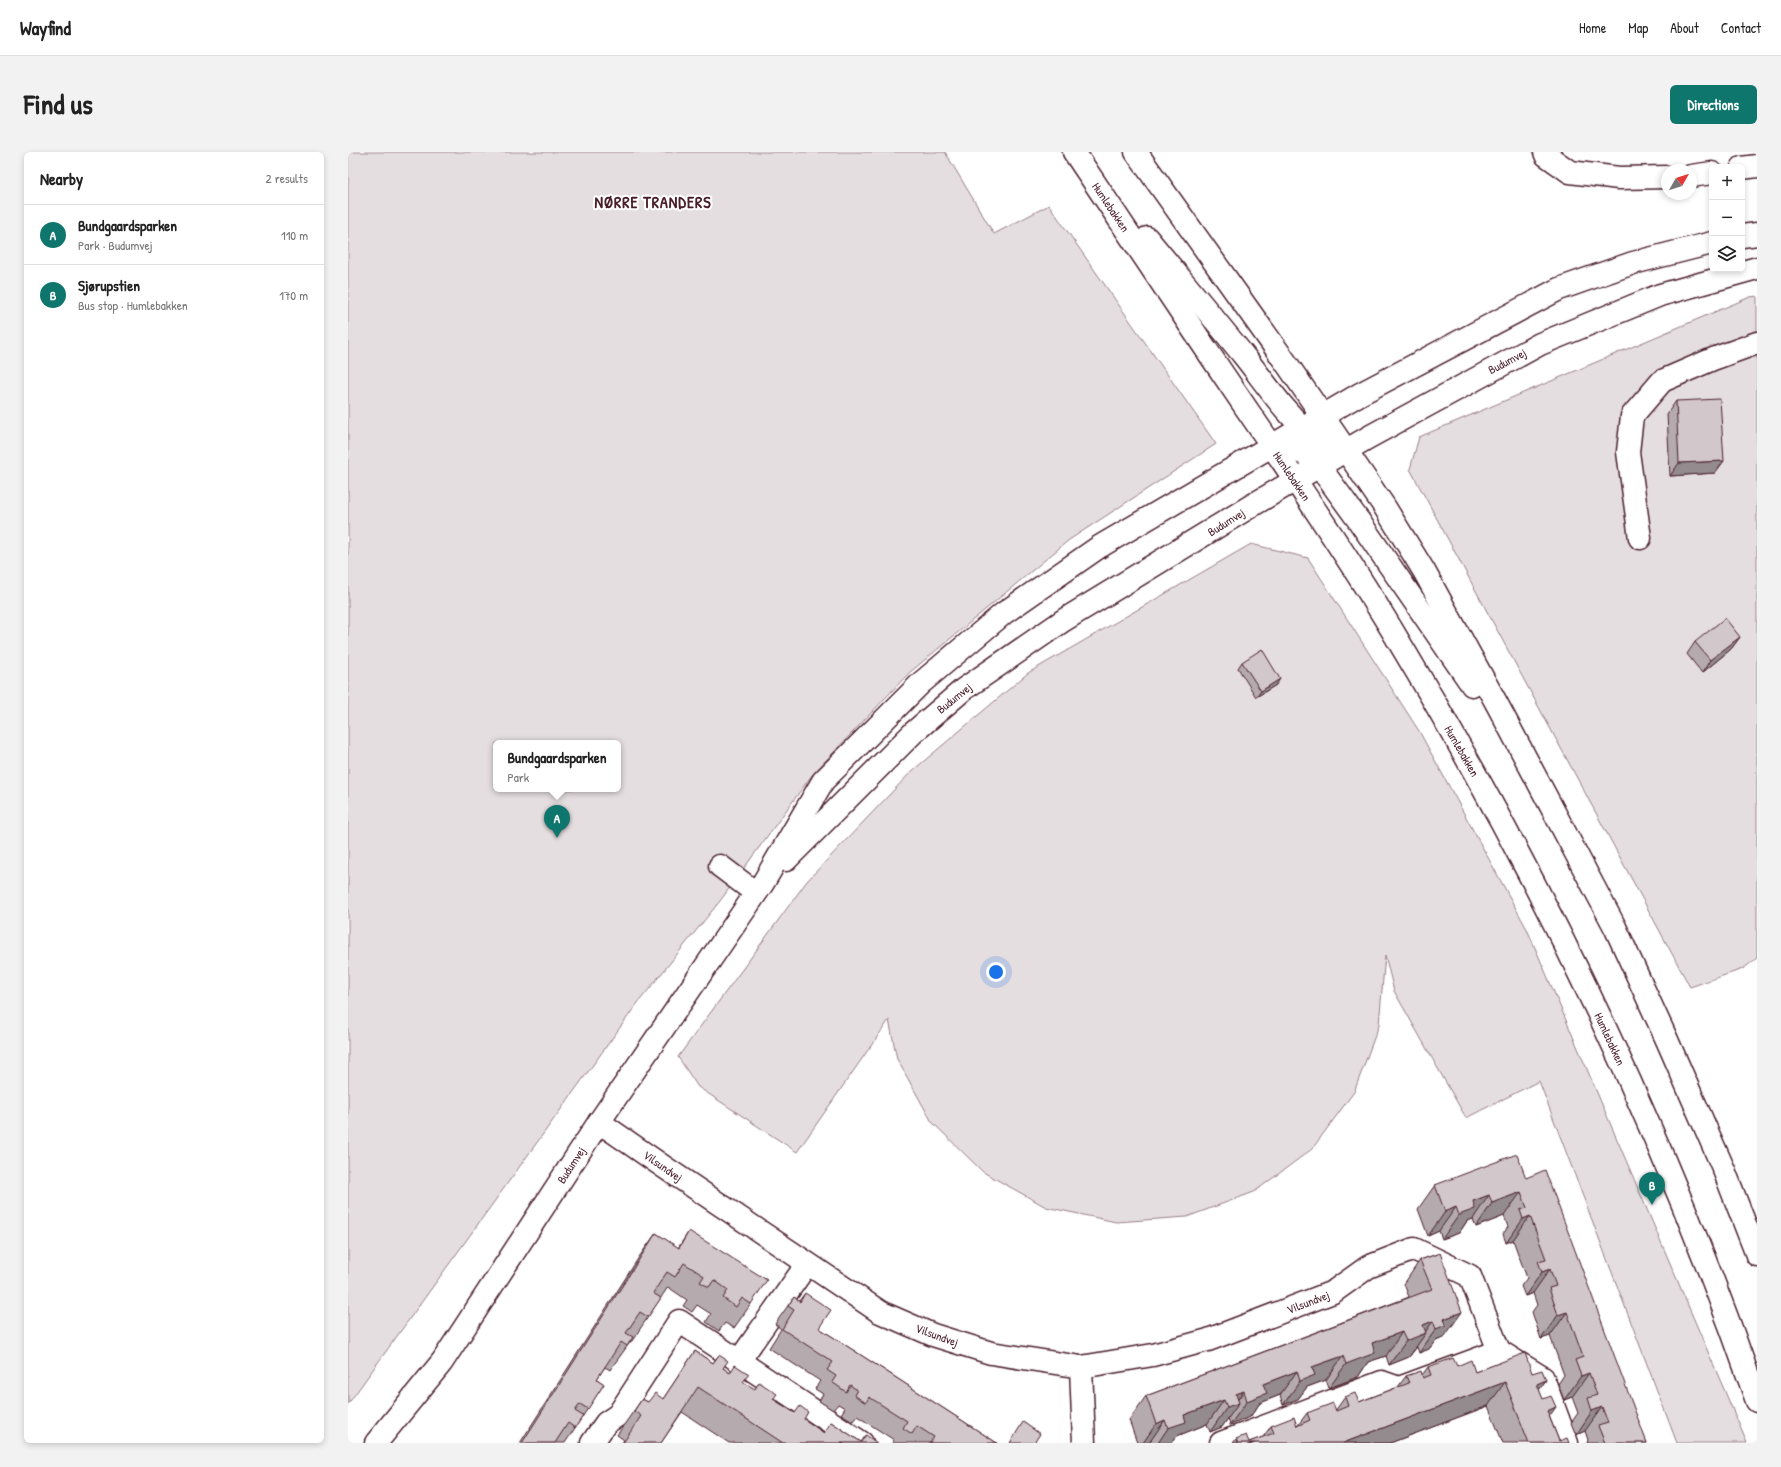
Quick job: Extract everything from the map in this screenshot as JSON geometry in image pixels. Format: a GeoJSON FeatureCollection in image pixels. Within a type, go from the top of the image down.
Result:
{"type":"FeatureCollection","features":[{"type":"Feature","properties":{"kind":"street"},"geometry":{"type":"LineString","coordinates":[[1075,152],[1240,351],[1264,384],[1303,427],[1316,439],[1331,447],[1346,450]]}},
{"type":"Feature","properties":{"kind":"street","name":"Humlebakken"},"geometry":{"type":"LineString","coordinates":[[1075,152],[1328,529],[1392,630],[1476,776],[1555,923],[1611,1040],[1678,1193],[1732,1330],[1757,1401]]}},
{"type":"Feature","properties":{"kind":"street"},"geometry":{"type":"LineString","coordinates":[[1136,152],[1346,450],[1384,506],[1424,571],[1615,927],[1667,1040],[1720,1163],[1757,1255]]}},
{"type":"Feature","properties":{"kind":"street"},"geometry":{"type":"LineString","coordinates":[[1545,152],[1546,155],[1570,172],[1619,178],[1661,177]]}},
{"type":"Feature","properties":{"kind":"street"},"geometry":{"type":"LineString","coordinates":[[1745,168],[1757,166]]}},
{"type":"Feature","properties":{"kind":"street"},"geometry":{"type":"LineString","coordinates":[[1697,175],[1709,173]]}},
{"type":"Feature","properties":{"kind":"street"},"geometry":{"type":"LineString","coordinates":[[1745,236],[1757,234]]}},
{"type":"Feature","properties":{"kind":"street","name":"Budumvej"},"geometry":{"type":"LineString","coordinates":[[376,1443],[442,1362],[599,1122],[759,888],[824,781],[933,673],[1004,613],[1098,547],[1322,416],[1503,317],[1559,289],[1633,262],[1709,244]]}},
{"type":"Feature","properties":{"kind":"street","name":"Budumvej"},"geometry":{"type":"LineString","coordinates":[[759,888],[914,732],[964,689],[1064,620],[1346,450],[1540,344],[1660,295],[1757,268]]}},
{"type":"Feature","properties":{"kind":"street"},"geometry":{"type":"LineString","coordinates":[[1640,538],[1628,452],[1632,416],[1662,381],[1713,359],[1757,343]]}},
{"type":"Feature","properties":{"kind":"street"},"geometry":{"type":"LineString","coordinates":[[1271,446],[1286,447],[1305,454],[1319,466],[1359,521],[1532,771]]}},
{"type":"Feature","properties":{"kind":"street"},"geometry":{"type":"LineString","coordinates":[[720,866],[759,888]]}},
{"type":"Feature","properties":{"kind":"street","name":"Vilsundvej"},"geometry":{"type":"LineString","coordinates":[[599,1122],[880,1312],[933,1335],[991,1353],[1081,1367],[1153,1355],[1208,1340],[1334,1292],[1368,1267],[1414,1249],[1470,1276],[1499,1351]]}},
{"type":"Feature","properties":{"kind":"street"},"geometry":{"type":"LineString","coordinates":[[739,1361],[807,1264]]}},
{"type":"Feature","properties":{"kind":"street"},"geometry":{"type":"LineString","coordinates":[[592,1443],[606,1423],[618,1415],[679,1321],[862,1443]]}},
{"type":"Feature","properties":{"kind":"street"},"geometry":{"type":"LineString","coordinates":[[1220,1443],[1382,1382],[1399,1388],[1499,1351],[1543,1378],[1567,1443]]}},
{"type":"Feature","properties":{"kind":"street"},"geometry":{"type":"LineString","coordinates":[[1081,1367],[1084,1443]]}},
{"type":"Feature","properties":{"kind":"shaded area"},"geometry":{"type":"Polygon","coordinates":[[[348,152],[945,152],[994,234],[1049,205],[1216,444],[1069,540],[909,673],[812,775],[720,901],[637,1004],[348,1404],[348,152]]]}},
{"type":"Feature","properties":{"kind":"shaded area"},"geometry":{"type":"Polygon","coordinates":[[[1757,296],[1757,958],[1743,969],[1690,987],[1410,469],[1419,437],[1750,297],[1757,296]]]}},
{"type":"Feature","properties":{"kind":"shaded area"},"geometry":{"type":"Polygon","coordinates":[[[1251,544],[1308,558],[1419,731],[1527,929],[1747,1443],[1677,1443],[1539,1081],[1466,1118],[1394,991],[1385,955],[1379,1025],[1354,1092],[1312,1149],[1254,1192],[1187,1217],[1116,1222],[1046,1207],[983,1172],[932,1122],[897,1059],[889,1020],[797,1152],[698,1087],[678,1057],[807,881],[911,772],[1028,673],[1251,544]]]}},
{"type":"Feature","properties":{"kind":"building"},"geometry":{"type":"Polygon","coordinates":[[[1720,399],[1724,461],[1679,463],[1676,401],[1720,399]]]}},
{"type":"Feature","properties":{"kind":"building"},"geometry":{"type":"Polygon","coordinates":[[[1725,618],[1740,637],[1710,660],[1695,642],[1725,618]]]}},
{"type":"Feature","properties":{"kind":"building"},"geometry":{"type":"Polygon","coordinates":[[[1262,649],[1280,679],[1261,691],[1242,662],[1262,649]]]}},
{"type":"Feature","properties":{"kind":"building"},"geometry":{"type":"Polygon","coordinates":[[[1517,1154],[1526,1178],[1545,1170],[1647,1443],[1605,1443],[1598,1426],[1608,1423],[1602,1407],[1592,1411],[1588,1398],[1597,1395],[1589,1373],[1581,1376],[1575,1360],[1583,1357],[1567,1312],[1558,1315],[1549,1288],[1556,1286],[1550,1269],[1542,1272],[1538,1261],[1546,1259],[1530,1216],[1523,1219],[1520,1210],[1527,1208],[1521,1192],[1492,1203],[1489,1195],[1473,1201],[1475,1209],[1459,1215],[1456,1207],[1445,1212],[1435,1185],[1517,1154]]]}},
{"type":"Feature","properties":{"kind":"building"},"geometry":{"type":"Polygon","coordinates":[[[689,1231],[767,1280],[751,1304],[742,1298],[736,1307],[723,1298],[728,1290],[714,1280],[709,1287],[700,1282],[704,1276],[684,1263],[675,1277],[667,1272],[653,1293],[661,1298],[648,1317],[640,1312],[626,1333],[633,1337],[627,1346],[621,1342],[597,1379],[604,1384],[588,1409],[580,1404],[575,1411],[583,1416],[575,1428],[568,1423],[555,1443],[522,1443],[656,1233],[679,1248],[689,1231]]]}},
{"type":"Feature","properties":{"kind":"building"},"geometry":{"type":"Polygon","coordinates":[[[1440,1253],[1462,1312],[1444,1319],[1446,1325],[1436,1329],[1433,1321],[1423,1325],[1426,1333],[1406,1341],[1402,1332],[1372,1343],[1375,1353],[1346,1364],[1343,1356],[1312,1367],[1315,1375],[1300,1381],[1297,1371],[1263,1384],[1267,1393],[1247,1401],[1244,1391],[1236,1394],[1239,1403],[1227,1407],[1224,1400],[1184,1415],[1186,1422],[1168,1428],[1165,1420],[1156,1424],[1146,1396],[1432,1289],[1420,1260],[1440,1253]]]}},
{"type":"Feature","properties":{"kind":"building"},"geometry":{"type":"Polygon","coordinates":[[[805,1293],[831,1310],[819,1328],[997,1443],[930,1443],[934,1437],[917,1426],[912,1434],[903,1428],[907,1421],[869,1397],[866,1403],[854,1395],[857,1390],[850,1385],[846,1392],[832,1382],[836,1376],[827,1370],[833,1362],[782,1329],[794,1310],[788,1306],[794,1297],[800,1302],[805,1293]]]}},
{"type":"Feature","properties":{"kind":"building"},"geometry":{"type":"Polygon","coordinates":[[[695,1351],[713,1363],[719,1355],[728,1361],[723,1368],[730,1373],[735,1365],[749,1374],[743,1382],[755,1389],[759,1382],[777,1394],[773,1399],[795,1413],[800,1406],[808,1412],[804,1419],[824,1433],[831,1422],[861,1442],[866,1435],[877,1443],[783,1443],[698,1387],[661,1443],[623,1443],[641,1416],[634,1411],[642,1399],[648,1402],[655,1393],[663,1399],[695,1351]]]}},
{"type":"Feature","properties":{"kind":"building"},"geometry":{"type":"Polygon","coordinates":[[[1525,1353],[1532,1373],[1542,1370],[1546,1380],[1537,1384],[1543,1399],[1551,1396],[1556,1407],[1547,1411],[1559,1441],[1567,1438],[1569,1443],[1529,1443],[1505,1382],[1343,1443],[1238,1443],[1236,1439],[1246,1435],[1249,1442],[1274,1433],[1271,1426],[1294,1417],[1297,1426],[1310,1420],[1307,1413],[1333,1403],[1336,1411],[1348,1406],[1345,1397],[1355,1393],[1359,1402],[1409,1383],[1406,1376],[1421,1371],[1423,1378],[1431,1375],[1428,1367],[1453,1358],[1457,1366],[1471,1360],[1475,1372],[1525,1353]]]}},
{"type":"Feature","properties":{"kind":"building"},"geometry":{"type":"Polygon","coordinates":[[[1023,1422],[1040,1434],[1034,1443],[1010,1443],[1023,1422]]]}},
{"type":"Feature","properties":{"kind":"place","name":"Bundgaardsparken"},"geometry":{"type":"Point","coordinates":[557,838]}},
{"type":"Feature","properties":{"kind":"place","name":"Sjørupstien"},"geometry":{"type":"Point","coordinates":[1652,1205]}},
{"type":"Feature","properties":{"kind":"district","name":"NØRRE TRANDERS"},"geometry":{"type":"Point","coordinates":[653,202]}}]}
